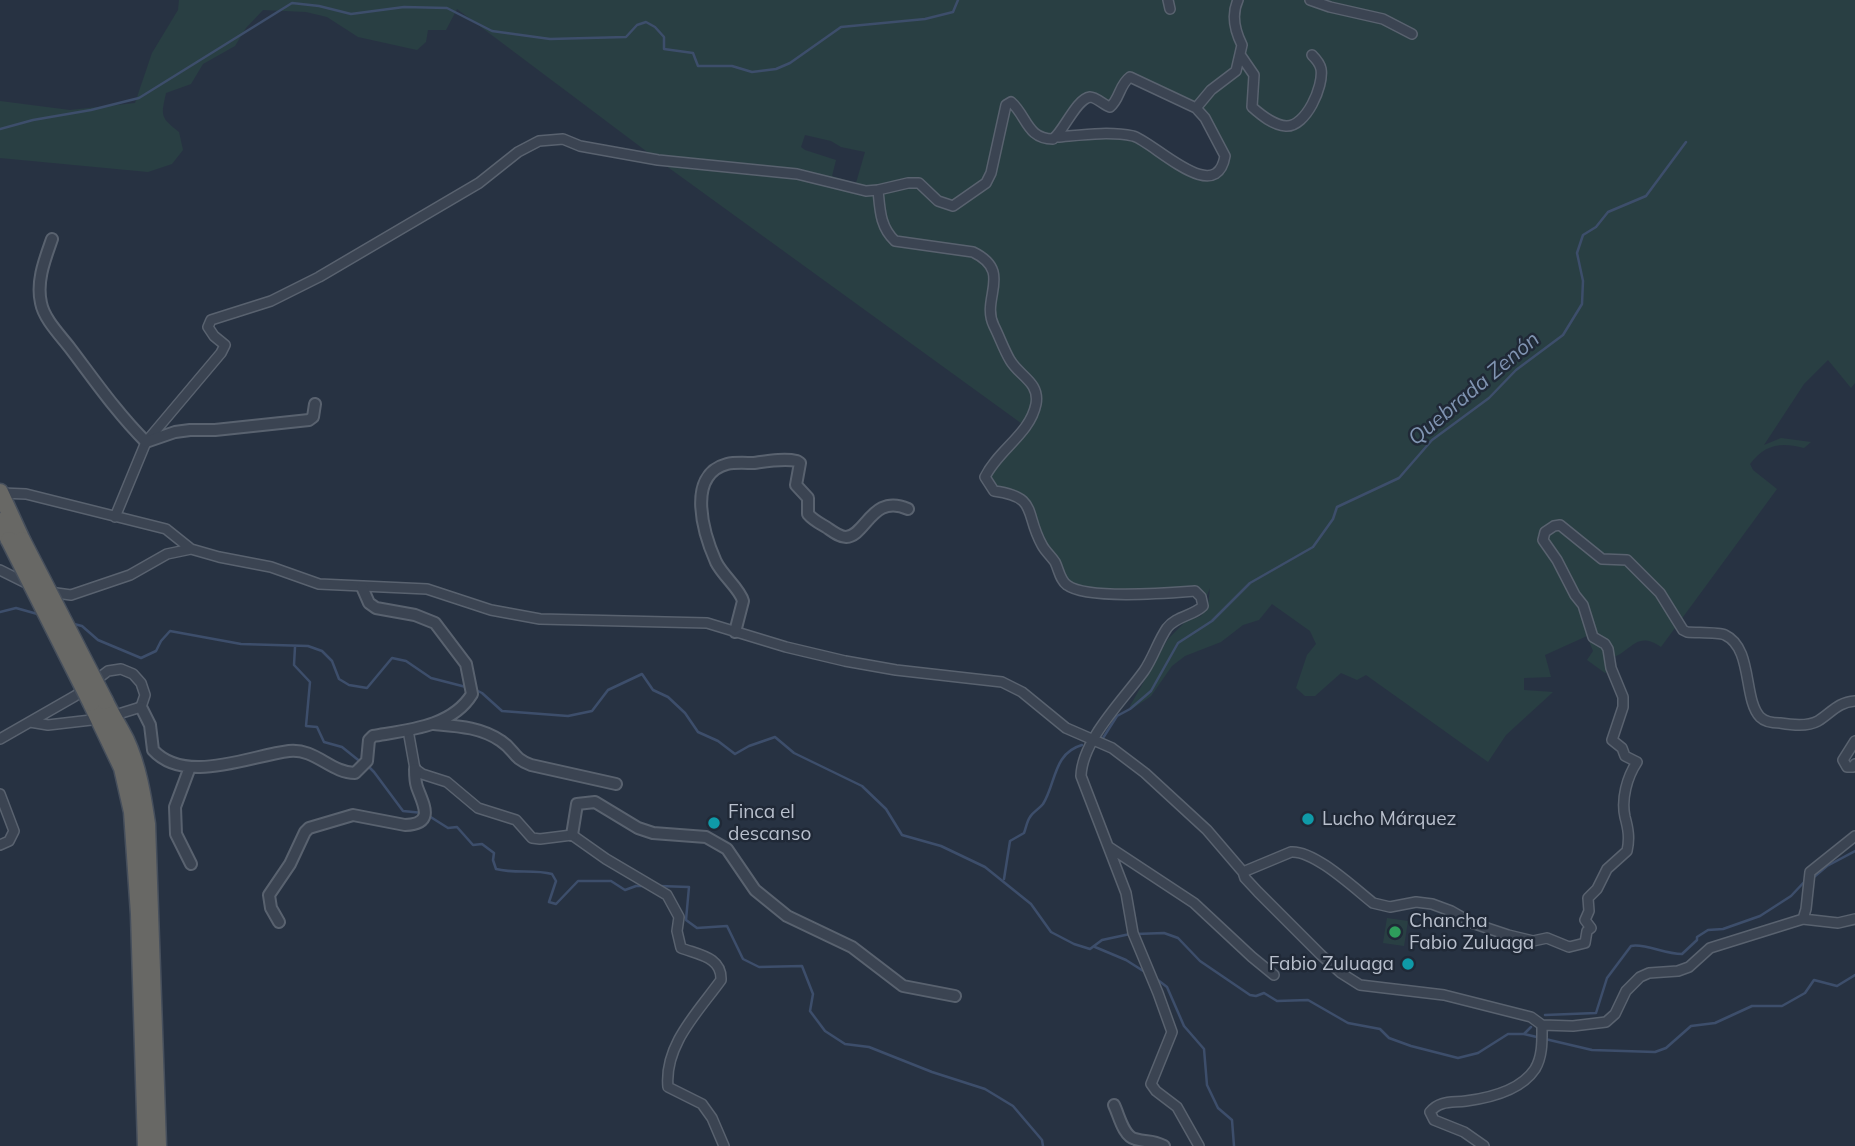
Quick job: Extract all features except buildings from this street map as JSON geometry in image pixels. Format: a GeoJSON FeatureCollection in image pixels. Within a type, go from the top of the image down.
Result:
{"type":"FeatureCollection","features":[{"type":"Feature","properties":{"kind":"highway"},"geometry":{"type":"LineString","coordinates":[[0,493],[15,540],[106,717],[132,811],[139,901],[146,1146]]}},
{"type":"Feature","properties":{"kind":"highway"},"geometry":{"type":"LineString","coordinates":[[0,521],[15,540]]}},
{"type":"Feature","properties":{"kind":"highway"},"geometry":{"type":"LineString","coordinates":[[106,717],[126,740],[147,824],[158,1146]]}},
{"type":"Feature","properties":{"kind":"street"},"geometry":{"type":"LineString","coordinates":[[1196,108],[1211,90],[1236,71],[1242,45],[1235,31],[1235,5],[1238,0]]}},
{"type":"Feature","properties":{"kind":"street"},"geometry":{"type":"LineString","coordinates":[[1310,0],[1383,19],[1412,34]]}},
{"type":"Feature","properties":{"kind":"street"},"geometry":{"type":"LineString","coordinates":[[1241,56],[1254,75],[1252,107],[1262,116],[1283,126],[1290,126],[1310,109],[1317,97],[1321,69],[1312,55]]}},
{"type":"Feature","properties":{"kind":"street"},"geometry":{"type":"LineString","coordinates":[[115,517],[146,442],[225,345],[208,327],[211,320],[271,301],[319,277],[480,183],[518,152],[539,141],[563,139],[580,146],[658,160],[797,174],[866,191],[919,183],[938,201],[953,206],[986,183],[991,173],[1006,105],[1011,102],[1035,135],[1044,139],[1122,134],[1136,137],[1188,172],[1212,175],[1220,170],[1225,156],[1205,118],[1196,108],[1130,77],[1122,85],[1110,107],[1093,97],[1083,101],[1057,137]]}},
{"type":"Feature","properties":{"kind":"street"},"geometry":{"type":"LineString","coordinates":[[878,190],[882,223],[895,241],[973,252],[984,257],[991,266],[995,278],[990,313],[992,324],[1012,363],[1030,381],[1037,396],[1031,419],[997,456],[985,477],[994,491],[1019,496],[1027,504],[1041,544],[1067,585],[1095,592],[1150,595],[1195,591],[1201,597],[1203,606],[1197,612],[1168,626],[1145,669],[1121,699],[1081,763],[1081,776],[1126,893],[1133,934],[1172,1032],[1151,1084],[1177,1107],[1199,1146]]}},
{"type":"Feature","properties":{"kind":"street"},"geometry":{"type":"LineString","coordinates":[[52,239],[42,269],[41,304],[53,325],[121,417],[146,442]]}},
{"type":"Feature","properties":{"kind":"street"},"geometry":{"type":"LineString","coordinates":[[146,442],[175,432],[309,420],[313,417],[316,404]]}},
{"type":"Feature","properties":{"kind":"street"},"geometry":{"type":"LineString","coordinates":[[735,632],[742,596],[723,575],[702,522],[702,488],[708,476],[717,469],[728,464],[797,461],[800,467],[796,485],[808,498],[808,514],[843,537],[851,536],[866,520],[890,505],[896,504],[908,509]]}},
{"type":"Feature","properties":{"kind":"street"},"geometry":{"type":"LineString","coordinates":[[0,493],[26,494],[166,529],[191,548],[219,557],[271,567],[319,584],[426,589],[491,610],[541,619],[707,623],[786,647],[845,661],[896,670],[1002,682],[1022,692],[1066,728],[1112,748],[1145,773],[1207,830],[1244,872],[1245,878],[1321,956],[1360,985],[1444,995],[1531,1017],[1542,1025],[1573,1026],[1606,1022],[1615,1014],[1626,991],[1640,976],[1678,971],[1689,967],[1710,948],[1803,919],[1838,923],[1855,919]]}},
{"type":"Feature","properties":{"kind":"street"},"geometry":{"type":"LineString","coordinates":[[1244,872],[1297,851],[1381,906],[1416,902],[1432,904],[1472,923],[1508,935],[1533,941],[1547,937],[1569,947],[1585,943],[1587,931],[1591,928],[1585,920],[1589,911],[1588,898],[1597,889],[1607,869],[1627,851],[1629,826],[1625,815],[1625,801],[1629,773],[1637,762],[1636,759],[1625,756],[1622,748],[1612,740],[1623,707],[1623,697],[1611,668],[1605,643],[1593,636],[1583,605],[1543,540],[1545,532],[1554,526],[1560,525],[1602,559],[1627,560],[1660,593],[1683,630],[1724,634],[1734,642],[1746,670],[1752,701],[1758,716],[1764,720],[1796,724],[1816,722],[1839,705],[1855,701]]}},
{"type":"Feature","properties":{"kind":"street"},"geometry":{"type":"LineString","coordinates":[[0,570],[47,592],[71,595],[130,575],[167,554],[191,548]]}},
{"type":"Feature","properties":{"kind":"street"},"geometry":{"type":"LineString","coordinates":[[362,587],[369,603],[376,608],[415,615],[435,623],[466,664],[472,694],[466,704],[434,724]]}},
{"type":"Feature","properties":{"kind":"street"},"geometry":{"type":"LineString","coordinates":[[0,739],[75,696],[108,671],[121,669],[133,674],[141,683],[145,695],[141,707],[150,725],[153,750],[167,762],[190,767],[223,765],[262,755],[303,751],[339,770],[355,772],[367,761],[369,740],[373,736],[434,724],[459,726],[491,734],[504,743],[518,760],[531,765],[616,784]]}},
{"type":"Feature","properties":{"kind":"street"},"geometry":{"type":"LineString","coordinates":[[30,722],[48,725],[106,717],[141,707]]}},
{"type":"Feature","properties":{"kind":"street"},"geometry":{"type":"LineString","coordinates":[[279,922],[271,908],[269,895],[290,864],[309,828],[353,815],[414,825],[426,814],[426,806],[416,785],[408,730]]}},
{"type":"Feature","properties":{"kind":"street"},"geometry":{"type":"LineString","coordinates":[[1855,741],[1843,760],[1847,767],[1853,767],[1855,764]]}},
{"type":"Feature","properties":{"kind":"street"},"geometry":{"type":"LineString","coordinates":[[190,767],[175,807],[176,834],[191,864]]}},
{"type":"Feature","properties":{"kind":"street"},"geometry":{"type":"LineString","coordinates":[[415,769],[447,782],[478,808],[516,820],[532,838],[572,835],[606,859],[667,895],[680,918],[677,931],[681,948],[708,957],[716,963],[721,973],[721,980],[693,1015],[671,1055],[667,1074],[668,1087],[702,1104],[712,1118],[724,1146]]}},
{"type":"Feature","properties":{"kind":"street"},"geometry":{"type":"LineString","coordinates":[[0,794],[14,831],[9,841],[0,845]]}},
{"type":"Feature","properties":{"kind":"street"},"geometry":{"type":"LineString","coordinates":[[572,835],[577,804],[595,802],[638,828],[653,833],[706,837],[727,849],[755,890],[786,916],[852,947],[903,986],[955,996]]}},
{"type":"Feature","properties":{"kind":"street"},"geometry":{"type":"LineString","coordinates":[[1803,919],[1810,877],[1855,836]]}},
{"type":"Feature","properties":{"kind":"street"},"geometry":{"type":"LineString","coordinates":[[1109,847],[1194,903],[1274,975]]}},
{"type":"Feature","properties":{"kind":"street"},"geometry":{"type":"LineString","coordinates":[[1483,1146],[1464,1132],[1434,1120],[1430,1112],[1434,1107],[1449,1101],[1494,1096],[1535,1069],[1542,1042],[1542,1025]]}},
{"type":"Feature","properties":{"kind":"street"},"geometry":{"type":"LineString","coordinates":[[1114,1105],[1126,1133],[1134,1139],[1151,1139],[1164,1146]]}},
{"type":"Feature","properties":{"kind":"green space"},"geometry":{"type":"Polygon","coordinates":[[[179,0],[1855,0],[1855,383],[1851,388],[1828,360],[1804,384],[1764,445],[1781,438],[1811,442],[1804,448],[1774,446],[1762,452],[1750,464],[1753,470],[1777,489],[1661,647],[1645,641],[1634,644],[1610,658],[1612,669],[1605,673],[1587,660],[1593,651],[1587,636],[1545,655],[1551,677],[1524,678],[1524,690],[1553,692],[1506,735],[1488,762],[1366,675],[1357,680],[1341,673],[1315,696],[1305,696],[1296,688],[1307,655],[1316,644],[1310,631],[1272,604],[1259,620],[1243,625],[1221,642],[1185,656],[1172,666],[1151,696],[1132,709],[1130,706],[1168,639],[1185,622],[1201,616],[1208,605],[1210,588],[1203,606],[1194,591],[1130,594],[1067,585],[1027,504],[994,491],[985,477],[1025,426],[658,160],[457,9],[446,30],[428,30],[426,42],[417,50],[358,37],[327,17],[306,12],[263,10],[246,28],[235,46],[203,64],[191,84],[166,93],[164,116],[179,132],[183,150],[172,164],[148,172],[0,158],[0,101],[70,110],[135,103],[152,53],[178,10],[179,0]],[[1130,77],[1114,103],[1088,98],[1055,137],[1136,137],[1176,165],[1212,175],[1225,156],[1196,108],[1130,77]],[[805,135],[801,147],[836,160],[832,176],[856,183],[865,152],[805,135]]]}},
{"type":"Feature","properties":{"kind":"green space","name":"Chancha Fabio Zuluaga"},"geometry":{"type":"Polygon","coordinates":[[[1387,918],[1408,921],[1404,946],[1383,943],[1387,918]]]}},
{"type":"Feature","properties":{"kind":"waterway"},"geometry":{"type":"LineString","coordinates":[[0,129],[139,98],[292,3],[351,14],[404,7],[447,8],[492,31],[550,39],[626,37],[637,25],[646,22],[664,37],[664,49],[693,53],[698,66],[732,66],[752,72],[776,69],[790,63],[841,27],[925,19],[953,12],[958,0]]}},
{"type":"Feature","properties":{"kind":"waterway","name":"Quebrada Zenón"},"geometry":{"type":"LineString","coordinates":[[1103,738],[1117,716],[1151,691],[1178,643],[1212,621],[1250,583],[1313,547],[1333,519],[1337,507],[1399,478],[1432,440],[1489,398],[1516,370],[1563,335],[1582,304],[1583,281],[1577,253],[1583,235],[1596,227],[1608,212],[1646,196],[1686,142]]}},
{"type":"Feature","properties":{"kind":"waterway"},"geometry":{"type":"LineString","coordinates":[[0,612],[16,608],[41,615]]}},
{"type":"Feature","properties":{"kind":"waterway"},"geometry":{"type":"LineString","coordinates":[[74,624],[82,626],[98,640],[141,658],[156,651],[170,631],[241,644],[308,646],[322,651],[332,661],[339,679],[349,685],[367,688],[392,658],[406,661],[431,678],[466,687]]}},
{"type":"Feature","properties":{"kind":"waterway"},"geometry":{"type":"LineString","coordinates":[[295,647],[294,665],[310,682],[306,726],[317,727],[324,742],[342,747],[362,763]]}},
{"type":"Feature","properties":{"kind":"waterway"},"geometry":{"type":"LineString","coordinates":[[476,690],[502,711],[568,716],[592,711],[608,690],[642,674],[653,690],[668,697],[685,713],[698,732],[718,741],[735,754],[775,737],[794,753],[862,786],[886,809],[902,835],[941,846],[985,867],[1031,904],[1051,932],[1090,949],[1102,940],[1130,934]]}},
{"type":"Feature","properties":{"kind":"waterway","name":"Quebrada Zenón"},"geometry":{"type":"LineString","coordinates":[[1004,879],[1010,841],[1024,833],[1030,817],[1043,804],[1060,762],[1073,749],[1082,745]]}},
{"type":"Feature","properties":{"kind":"waterway"},"geometry":{"type":"LineString","coordinates":[[368,766],[403,811],[423,813]]}},
{"type":"Feature","properties":{"kind":"waterway"},"geometry":{"type":"LineString","coordinates":[[429,816],[448,828],[457,827],[473,845],[482,844],[494,853],[496,869],[552,874],[556,881],[549,902],[556,904],[578,881],[611,881],[625,890],[645,886]]}},
{"type":"Feature","properties":{"kind":"waterway"},"geometry":{"type":"LineString","coordinates":[[1814,877],[1827,866],[1855,851]]}},
{"type":"Feature","properties":{"kind":"waterway"},"geometry":{"type":"LineString","coordinates":[[1545,1015],[1596,1013],[1607,978],[1631,946],[1682,954],[1697,937],[1708,930],[1723,929],[1760,916],[1791,896],[1807,879]]}},
{"type":"Feature","properties":{"kind":"waterway"},"geometry":{"type":"LineString","coordinates":[[659,886],[689,887],[686,920],[697,928],[727,926],[743,959],[759,967],[802,966],[813,994],[810,1011],[825,1031],[845,1044],[869,1047],[985,1089],[1013,1106],[1042,1140],[1043,1146]]}},
{"type":"Feature","properties":{"kind":"waterway"},"geometry":{"type":"LineString","coordinates":[[1136,934],[1164,933],[1178,938],[1200,961],[1250,995],[1264,993],[1277,1001],[1308,1000],[1348,1023],[1380,1029],[1389,1038],[1458,1058],[1478,1053],[1508,1034],[1524,1034],[1592,1050],[1655,1052],[1666,1048],[1691,1026],[1715,1023],[1752,1006],[1782,1006],[1805,993],[1814,980],[1837,986],[1855,975]]}},
{"type":"Feature","properties":{"kind":"waterway"},"geometry":{"type":"LineString","coordinates":[[1095,947],[1126,960],[1148,974]]}},
{"type":"Feature","properties":{"kind":"waterway"},"geometry":{"type":"LineString","coordinates":[[1154,977],[1167,987],[1184,1026],[1204,1049],[1207,1085],[1218,1108],[1232,1120],[1234,1146]]}},
{"type":"Feature","properties":{"kind":"waterway"},"geometry":{"type":"LineString","coordinates":[[1524,1034],[1531,1027]]}},
{"type":"Feature","properties":{"kind":"place","name":"Lucho Márquez"},"geometry":{"type":"Point","coordinates":[1308,819]}},
{"type":"Feature","properties":{"kind":"place","name":"Finca el descanso"},"geometry":{"type":"Point","coordinates":[714,823]}},
{"type":"Feature","properties":{"kind":"place","name":"Chancha Fabio Zuluaga"},"geometry":{"type":"Point","coordinates":[1395,932]}},
{"type":"Feature","properties":{"kind":"place","name":"Fabio Zuluaga"},"geometry":{"type":"Point","coordinates":[1408,964]}}]}
